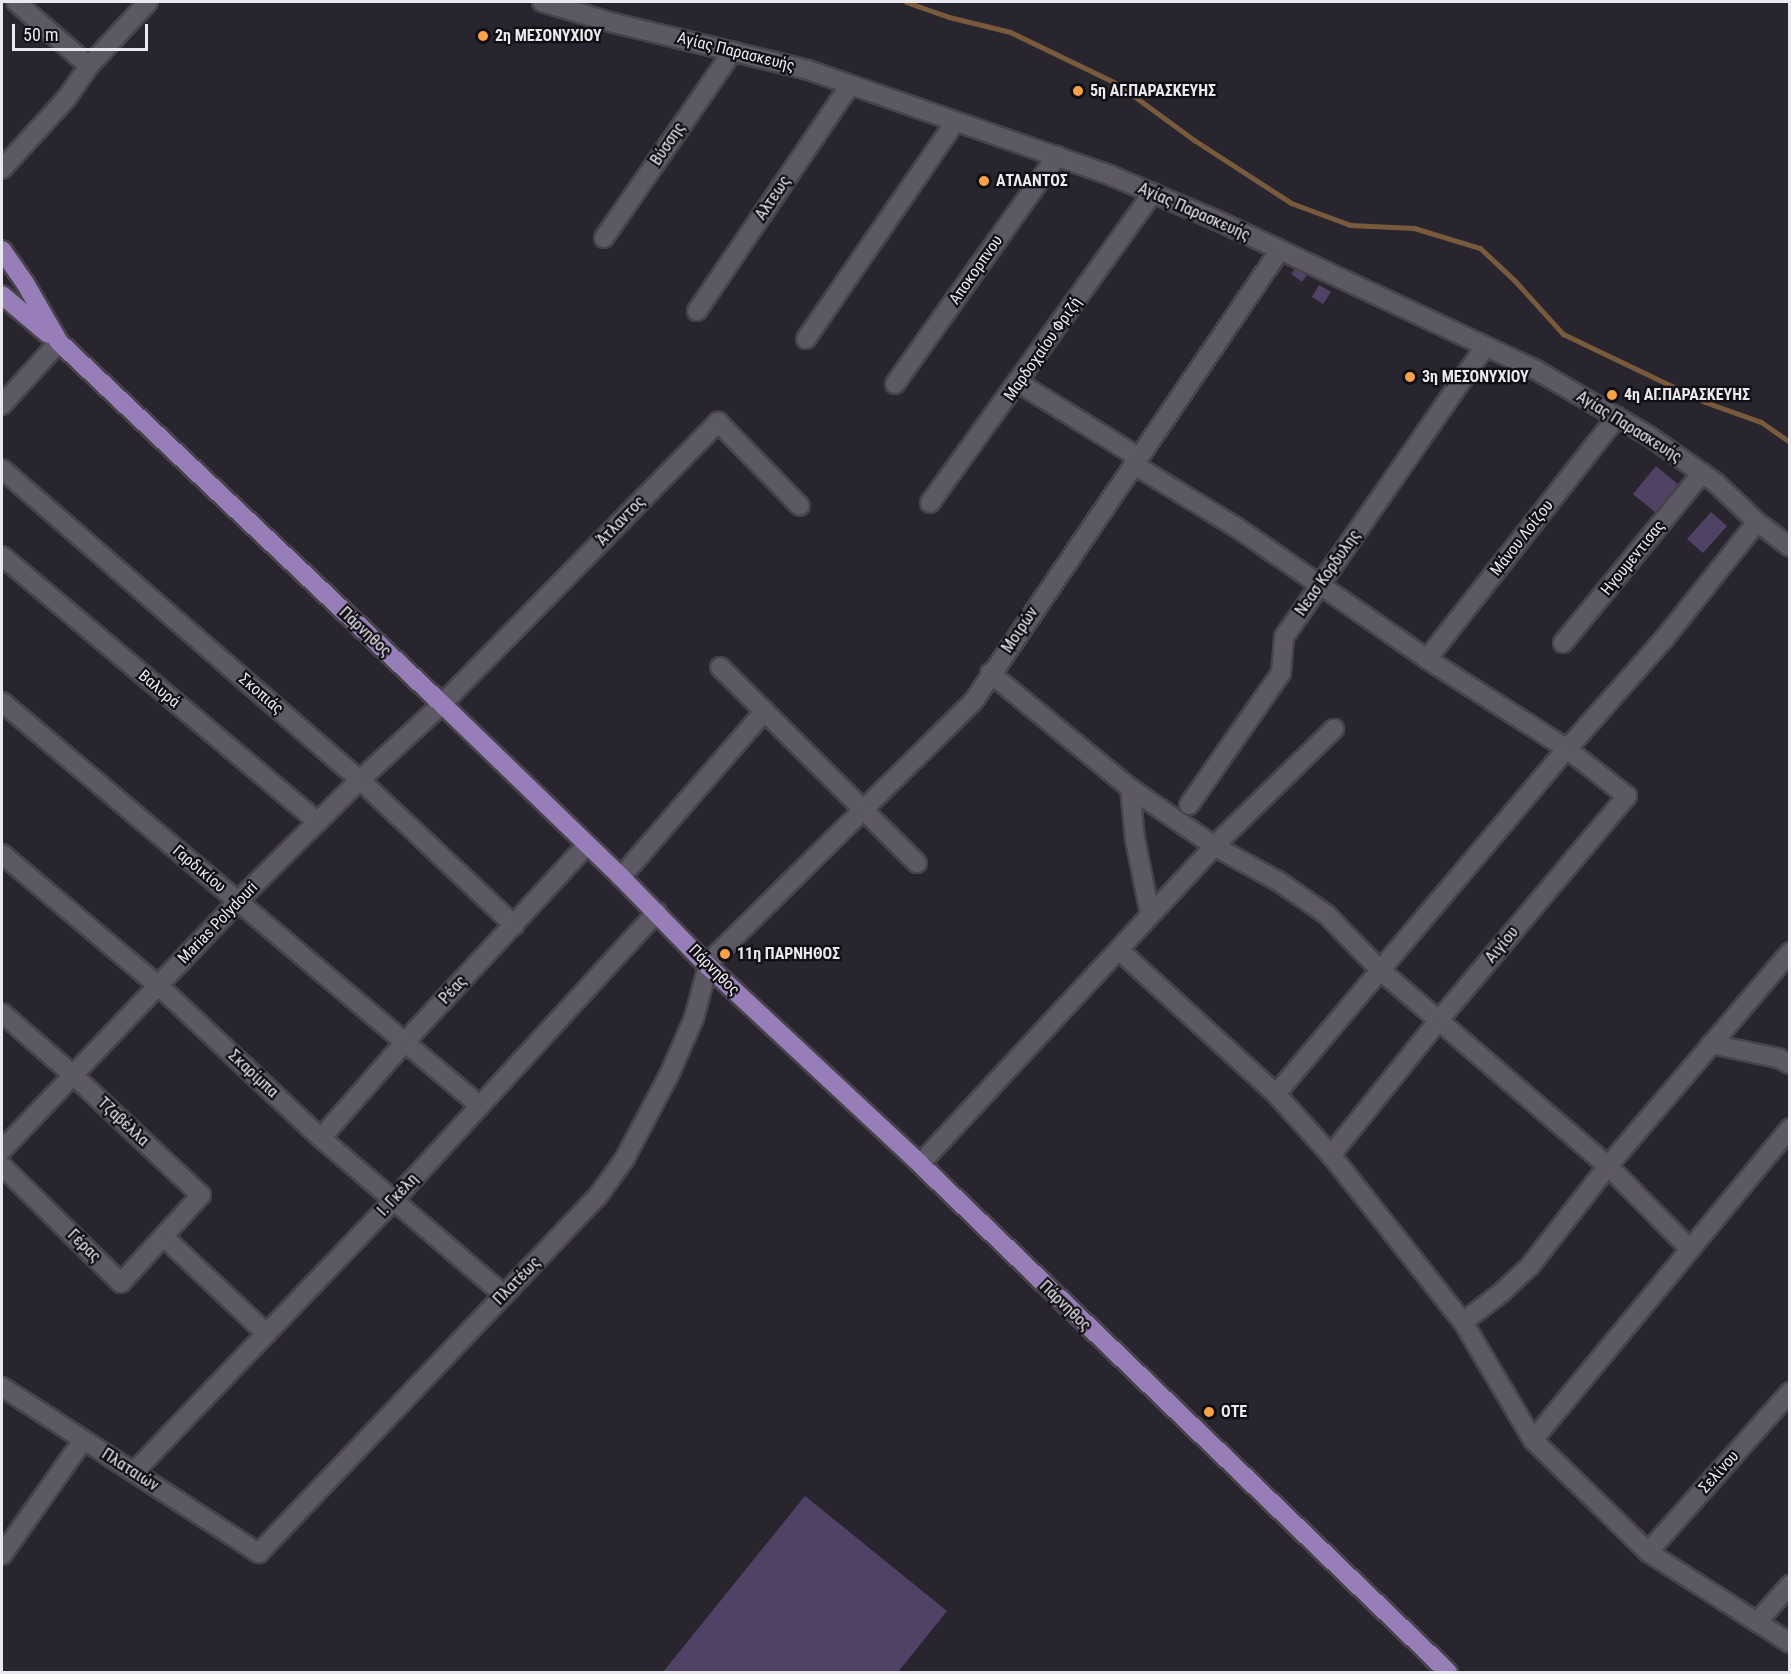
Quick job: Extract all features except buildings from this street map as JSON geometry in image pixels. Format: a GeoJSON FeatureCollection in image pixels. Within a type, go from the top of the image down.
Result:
{"type":"FeatureCollection","features":[{"type":"Feature","properties":{"kind":"main road","name":"Πάρνηθος"},"geometry":{"type":"LineString","coordinates":[[2,250],[59,342],[442,704],[657,912],[708,966],[920,1164],[1448,1672]]}},
{"type":"Feature","properties":{"kind":"main road"},"geometry":{"type":"LineString","coordinates":[[2,295],[59,342]]}},
{"type":"Feature","properties":{"kind":"street"},"geometry":{"type":"LineString","coordinates":[[16,2],[89,66]]}},
{"type":"Feature","properties":{"kind":"street"},"geometry":{"type":"LineString","coordinates":[[2,169],[66,99],[89,66],[148,2]]}},
{"type":"Feature","properties":{"kind":"street","name":"Αγίας Παρασκευής"},"geometry":{"type":"LineString","coordinates":[[542,2],[614,23],[808,70],[1057,156],[1153,193],[1536,370],[1617,417],[1702,473],[1757,522],[1790,547]]}},
{"type":"Feature","properties":{"kind":"street","name":"Βύσσης"},"geometry":{"type":"LineString","coordinates":[[604,238],[733,51]]}},
{"type":"Feature","properties":{"kind":"street","name":"Αλτεως"},"geometry":{"type":"LineString","coordinates":[[696,311],[850,85]]}},
{"type":"Feature","properties":{"kind":"street"},"geometry":{"type":"LineString","coordinates":[[806,339],[955,122]]}},
{"type":"Feature","properties":{"kind":"street","name":"Αποκορπνου"},"geometry":{"type":"LineString","coordinates":[[895,384],[1057,156]]}},
{"type":"Feature","properties":{"kind":"street","name":"Μαρδοχαίου Φριζή"},"geometry":{"type":"LineString","coordinates":[[930,503],[1153,193]]}},
{"type":"Feature","properties":{"kind":"street","name":"Μοιρών"},"geometry":{"type":"LineString","coordinates":[[708,966],[716,955],[973,702],[990,673],[1280,250]]}},
{"type":"Feature","properties":{"kind":"street"},"geometry":{"type":"LineString","coordinates":[[2,405],[59,342]]}},
{"type":"Feature","properties":{"kind":"street","name":"Νεασ Κορδυλης"},"geometry":{"type":"LineString","coordinates":[[1189,805],[1281,673],[1284,637],[1485,347]]}},
{"type":"Feature","properties":{"kind":"street"},"geometry":{"type":"LineString","coordinates":[[1019,382],[1236,527],[1427,659],[1567,749]]}},
{"type":"Feature","properties":{"kind":"street","name":"Μάνου Λοίζου"},"geometry":{"type":"LineString","coordinates":[[1427,659],[1617,417]]}},
{"type":"Feature","properties":{"kind":"street","name":"Άτλαντος"},"geometry":{"type":"LineString","coordinates":[[442,704],[718,422],[800,506]]}},
{"type":"Feature","properties":{"kind":"street","name":"Σκοπιάς"},"geometry":{"type":"LineString","coordinates":[[2,470],[360,780],[514,925]]}},
{"type":"Feature","properties":{"kind":"street","name":"Ηγουμεντισας"},"geometry":{"type":"LineString","coordinates":[[1563,643],[1702,473]]}},
{"type":"Feature","properties":{"kind":"street"},"geometry":{"type":"LineString","coordinates":[[1276,1094],[1567,749],[1664,639],[1757,522]]}},
{"type":"Feature","properties":{"kind":"street","name":"Βαλυρά"},"geometry":{"type":"LineString","coordinates":[[2,556],[317,821]]}},
{"type":"Feature","properties":{"kind":"street"},"geometry":{"type":"LineString","coordinates":[[720,667],[917,863]]}},
{"type":"Feature","properties":{"kind":"street"},"geometry":{"type":"LineString","coordinates":[[990,673],[1130,788],[1214,846],[1278,881],[1326,914],[1380,970],[1608,1166],[1690,1249]]}},
{"type":"Feature","properties":{"kind":"street","name":"Γαρδικίου"},"geometry":{"type":"LineString","coordinates":[[2,702],[479,1105]]}},
{"type":"Feature","properties":{"kind":"street","name":"Marias Polydouri"},"geometry":{"type":"LineString","coordinates":[[2,1150],[238,901],[317,821],[442,704]]}},
{"type":"Feature","properties":{"kind":"street"},"geometry":{"type":"LineString","coordinates":[[621,877],[765,711]]}},
{"type":"Feature","properties":{"kind":"street"},"geometry":{"type":"LineString","coordinates":[[920,1164],[1120,951],[1150,914],[1214,846],[1334,729]]}},
{"type":"Feature","properties":{"kind":"street","name":"Αιγίου"},"geometry":{"type":"LineString","coordinates":[[1331,1155],[1439,1020],[1627,796],[1567,749]]}},
{"type":"Feature","properties":{"kind":"street"},"geometry":{"type":"LineString","coordinates":[[1130,788],[1135,839],[1150,914]]}},
{"type":"Feature","properties":{"kind":"street","name":"Ρέας"},"geometry":{"type":"LineString","coordinates":[[321,1138],[405,1042],[587,845]]}},
{"type":"Feature","properties":{"kind":"street","name":"Σκαρίμπα"},"geometry":{"type":"LineString","coordinates":[[2,854],[159,986],[321,1138],[504,1295]]}},
{"type":"Feature","properties":{"kind":"street","name":"Ι. Γκέλη"},"geometry":{"type":"LineString","coordinates":[[134,1472],[394,1200],[657,912]]}},
{"type":"Feature","properties":{"kind":"street"},"geometry":{"type":"LineString","coordinates":[[1120,951],[1276,1094],[1331,1155],[1463,1322],[1533,1440],[1648,1552],[1790,1643]]}},
{"type":"Feature","properties":{"kind":"street"},"geometry":{"type":"LineString","coordinates":[[1463,1322],[1501,1293],[1530,1266],[1608,1166],[1790,952]]}},
{"type":"Feature","properties":{"kind":"street","name":"Πλατέως"},"geometry":{"type":"LineString","coordinates":[[259,1553],[598,1196],[619,1168],[670,1073],[694,1018],[708,966]]}},
{"type":"Feature","properties":{"kind":"street","name":"Τζαβέλλα"},"geometry":{"type":"LineString","coordinates":[[2,1013],[72,1074],[201,1195],[164,1237]]}},
{"type":"Feature","properties":{"kind":"street"},"geometry":{"type":"LineString","coordinates":[[1711,1044],[1778,1058],[1790,1064]]}},
{"type":"Feature","properties":{"kind":"street"},"geometry":{"type":"LineString","coordinates":[[1533,1440],[1790,1128]]}},
{"type":"Feature","properties":{"kind":"street","name":"Γέρας"},"geometry":{"type":"LineString","coordinates":[[2,1166],[121,1283],[164,1237]]}},
{"type":"Feature","properties":{"kind":"street"},"geometry":{"type":"LineString","coordinates":[[164,1237],[267,1335]]}},
{"type":"Feature","properties":{"kind":"street","name":"Πλαταιών"},"geometry":{"type":"LineString","coordinates":[[2,1388],[259,1553]]}},
{"type":"Feature","properties":{"kind":"street","name":"Σελίνου"},"geometry":{"type":"LineString","coordinates":[[1648,1552],[1790,1392]]}},
{"type":"Feature","properties":{"kind":"street"},"geometry":{"type":"LineString","coordinates":[[2,1555],[83,1440]]}},
{"type":"Feature","properties":{"kind":"street"},"geometry":{"type":"LineString","coordinates":[[1757,1622],[1790,1585]]}},
{"type":"Feature","properties":{"kind":"waterway"},"geometry":{"type":"LineString","coordinates":[[906,2],[949,17],[1010,32],[1116,83],[1194,140],[1291,203],[1350,225],[1414,228],[1480,248],[1515,281],[1563,334],[1705,402],[1761,422],[1790,442]]}},
{"type":"Feature","properties":{"kind":"place","name":"2η ΜΕΣΟΝΥΧΙΟΥ"},"geometry":{"type":"Point","coordinates":[483,36]}},
{"type":"Feature","properties":{"kind":"place","name":"5η ΑΓ.ΠΑΡΑΣΚΕΥΗΣ"},"geometry":{"type":"Point","coordinates":[1078,91]}},
{"type":"Feature","properties":{"kind":"place","name":"ΑΤΛΑΝΤΟΣ"},"geometry":{"type":"Point","coordinates":[984,181]}},
{"type":"Feature","properties":{"kind":"place","name":"3η ΜΕΣΟΝΥΧΙΟΥ"},"geometry":{"type":"Point","coordinates":[1410,377]}},
{"type":"Feature","properties":{"kind":"place","name":"4η ΑΓ.ΠΑΡΑΣΚΕΥΗΣ"},"geometry":{"type":"Point","coordinates":[1612,395]}},
{"type":"Feature","properties":{"kind":"place","name":"11η ΠΑΡΝΗΘΟΣ"},"geometry":{"type":"Point","coordinates":[725,954]}},
{"type":"Feature","properties":{"kind":"place","name":"ΟΤΕ"},"geometry":{"type":"Point","coordinates":[1209,1412]}}]}
